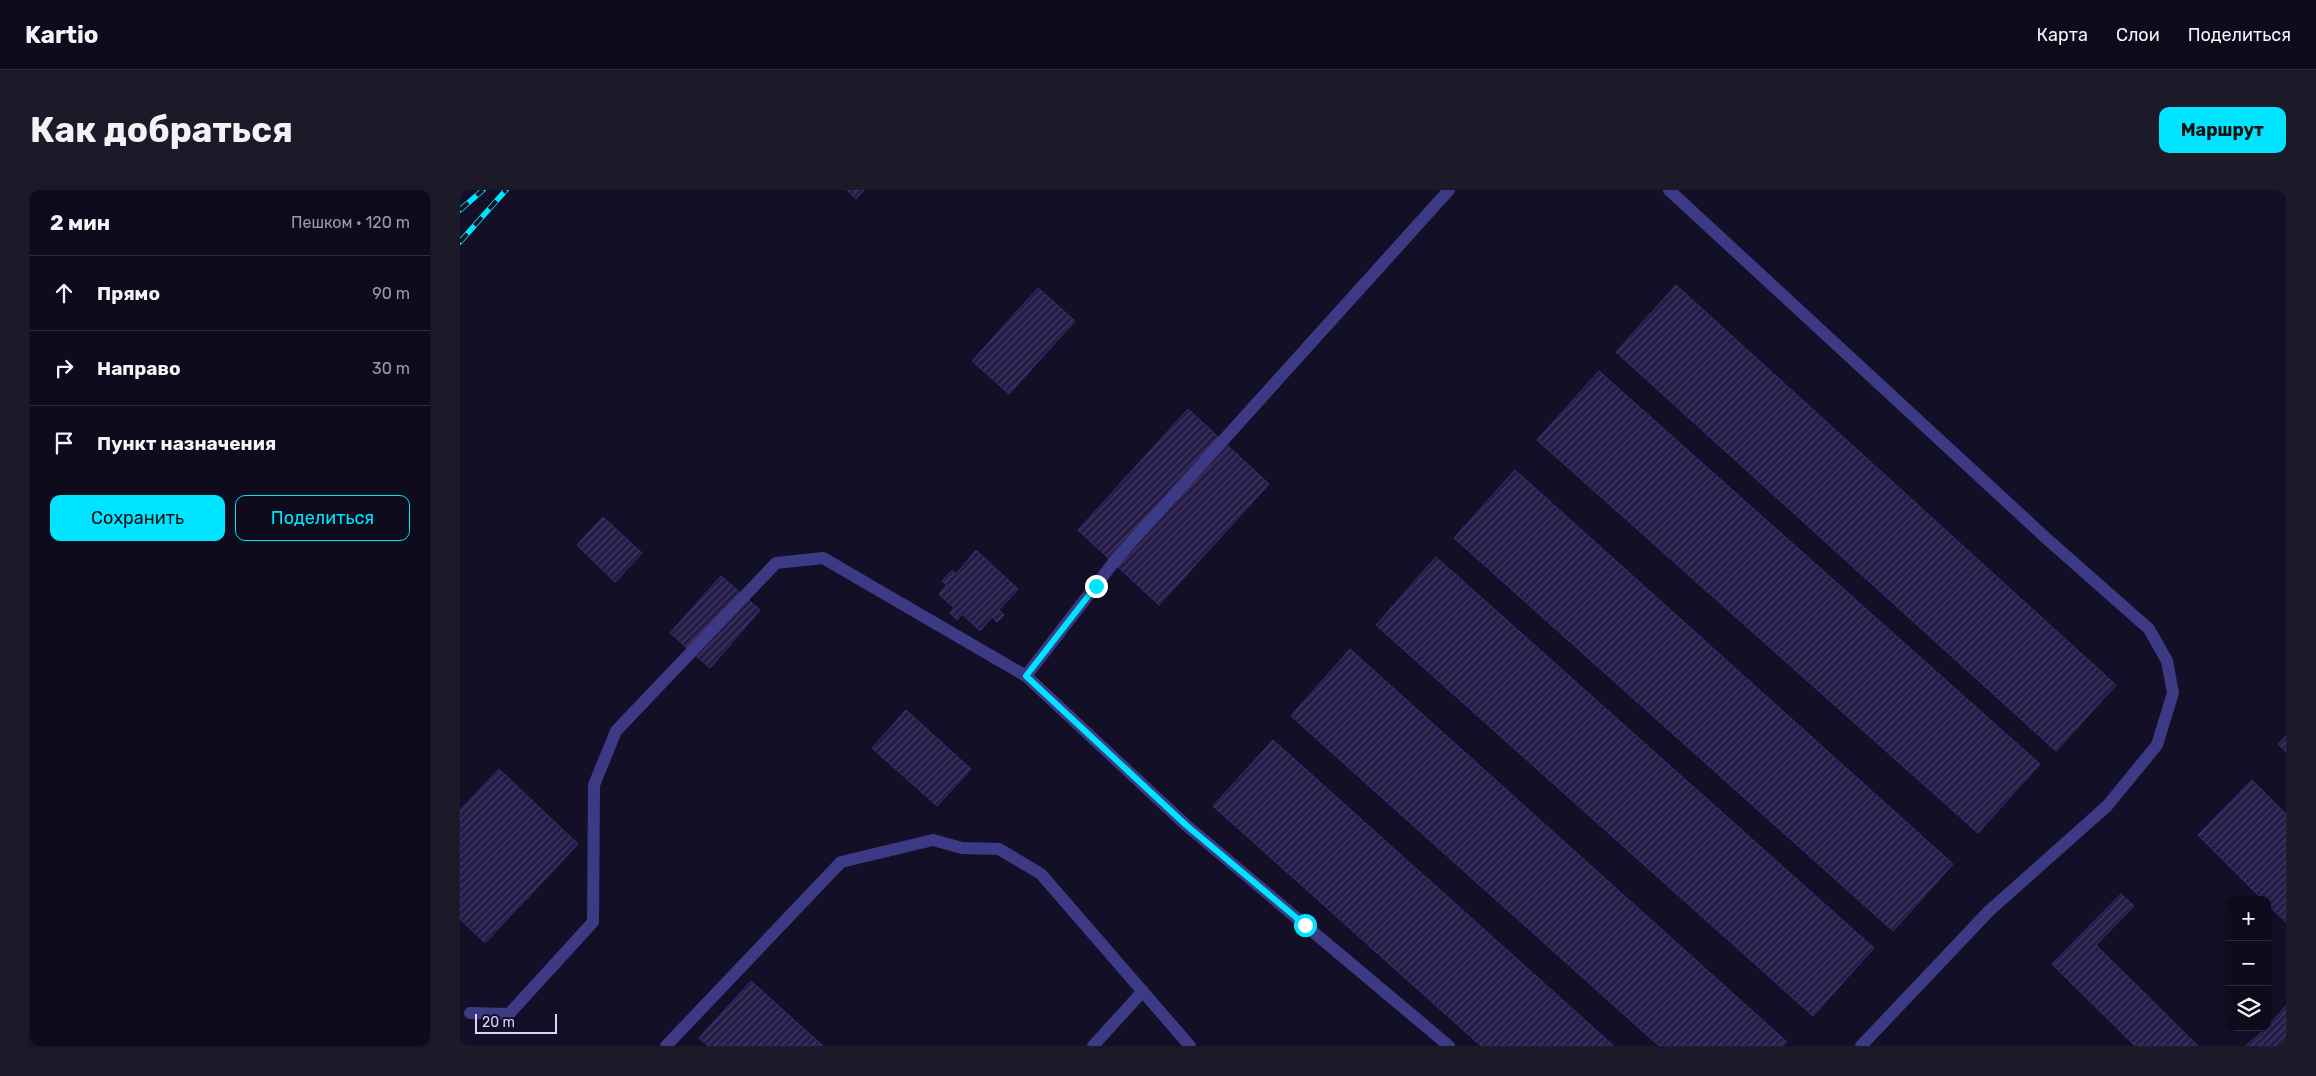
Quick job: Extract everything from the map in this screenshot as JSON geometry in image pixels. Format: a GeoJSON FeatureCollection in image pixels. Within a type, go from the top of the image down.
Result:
{"type":"FeatureCollection","features":[{"type":"Feature","properties":{"kind":"lane"},"geometry":{"type":"LineString","coordinates":[[1026,676],[1117,558],[1450,190]]}},
{"type":"Feature","properties":{"kind":"lane"},"geometry":{"type":"LineString","coordinates":[[1669,190],[2046,538],[2149,629],[2166,661],[2172,693],[2157,744],[2108,806],[1989,911],[1861,1046]]}},
{"type":"Feature","properties":{"kind":"lane"},"geometry":{"type":"LineString","coordinates":[[470,1013],[509,1014],[593,922],[594,785],[616,730],[776,563],[823,558],[1026,676],[1186,825],[1449,1046]]}},
{"type":"Feature","properties":{"kind":"lane"},"geometry":{"type":"LineString","coordinates":[[666,1046],[841,862],[932,840],[962,848],[998,849],[1041,874],[1190,1046]]}},
{"type":"Feature","properties":{"kind":"lane"},"geometry":{"type":"LineString","coordinates":[[1093,1046],[1143,991]]}},
{"type":"Feature","properties":{"kind":"building"},"geometry":{"type":"Polygon","coordinates":[[[847,190],[864,190],[856,199],[847,190]]]}},
{"type":"Feature","properties":{"kind":"building"},"geometry":{"type":"Polygon","coordinates":[[[1676,285],[2116,685],[2056,751],[1616,352],[1676,285]]]}},
{"type":"Feature","properties":{"kind":"building"},"geometry":{"type":"Polygon","coordinates":[[[1038,288],[1075,321],[1009,394],[972,361],[1038,288]]]}},
{"type":"Feature","properties":{"kind":"building"},"geometry":{"type":"Polygon","coordinates":[[[1599,371],[2040,764],[1978,833],[1537,440],[1599,371]]]}},
{"type":"Feature","properties":{"kind":"building"},"geometry":{"type":"Polygon","coordinates":[[[1188,409],[1269,484],[1159,605],[1078,530],[1188,409]]]}},
{"type":"Feature","properties":{"kind":"building"},"geometry":{"type":"Polygon","coordinates":[[[1515,470],[1953,864],[1893,931],[1454,538],[1515,470]]]}},
{"type":"Feature","properties":{"kind":"building"},"geometry":{"type":"Polygon","coordinates":[[[603,517],[642,553],[615,582],[577,545],[603,517]]]}},
{"type":"Feature","properties":{"kind":"building"},"geometry":{"type":"Polygon","coordinates":[[[976,550],[1018,589],[999,610],[1004,615],[997,622],[992,617],[980,631],[962,614],[957,620],[950,613],[954,608],[939,594],[947,585],[942,581],[952,570],[956,574],[976,550]]]}},
{"type":"Feature","properties":{"kind":"building"},"geometry":{"type":"Polygon","coordinates":[[[1436,557],[1874,948],[1813,1016],[1376,625],[1436,557]]]}},
{"type":"Feature","properties":{"kind":"building"},"geometry":{"type":"Polygon","coordinates":[[[721,576],[760,610],[710,668],[670,633],[721,576]]]}},
{"type":"Feature","properties":{"kind":"building"},"geometry":{"type":"Polygon","coordinates":[[[1350,649],[1787,1042],[1783,1046],[1659,1046],[1291,716],[1350,649]]]}},
{"type":"Feature","properties":{"kind":"building"},"geometry":{"type":"Polygon","coordinates":[[[906,710],[971,769],[937,806],[872,748],[906,710]]]}},
{"type":"Feature","properties":{"kind":"building"},"geometry":{"type":"Polygon","coordinates":[[[2286,736],[2286,752],[2278,744],[2286,736]]]}},
{"type":"Feature","properties":{"kind":"building"},"geometry":{"type":"Polygon","coordinates":[[[1273,740],[1614,1046],[1481,1046],[1213,806],[1273,740]]]}},
{"type":"Feature","properties":{"kind":"building"},"geometry":{"type":"Polygon","coordinates":[[[499,769],[578,844],[485,943],[460,919],[460,810],[499,769]]]}},
{"type":"Feature","properties":{"kind":"building"},"geometry":{"type":"Polygon","coordinates":[[[2252,780],[2286,814],[2286,922],[2271,908],[2271,896],[2259,896],[2198,835],[2252,780]]]}},
{"type":"Feature","properties":{"kind":"building"},"geometry":{"type":"Polygon","coordinates":[[[2121,894],[2134,906],[2096,945],[2198,1046],[2135,1046],[2052,964],[2121,894]]]}},
{"type":"Feature","properties":{"kind":"building"},"geometry":{"type":"Polygon","coordinates":[[[751,981],[823,1046],[708,1046],[699,1038],[751,981]]]}},
{"type":"Feature","properties":{"kind":"building"},"geometry":{"type":"Polygon","coordinates":[[[2286,1006],[2286,1046],[2246,1046],[2263,1031],[2271,1031],[2271,1023],[2286,1006]]]}},
{"type":"Feature","properties":{"kind":"railway"},"geometry":{"type":"LineString","coordinates":[[460,210],[483,190]]}},
{"type":"Feature","properties":{"kind":"railway"},"geometry":{"type":"LineString","coordinates":[[460,242],[506,190]]}},
{"type":"Feature","properties":{"kind":"route"},"geometry":{"type":"LineString","coordinates":[[1096,586],[1026,676],[1186,825],[1305,925]]}}]}
